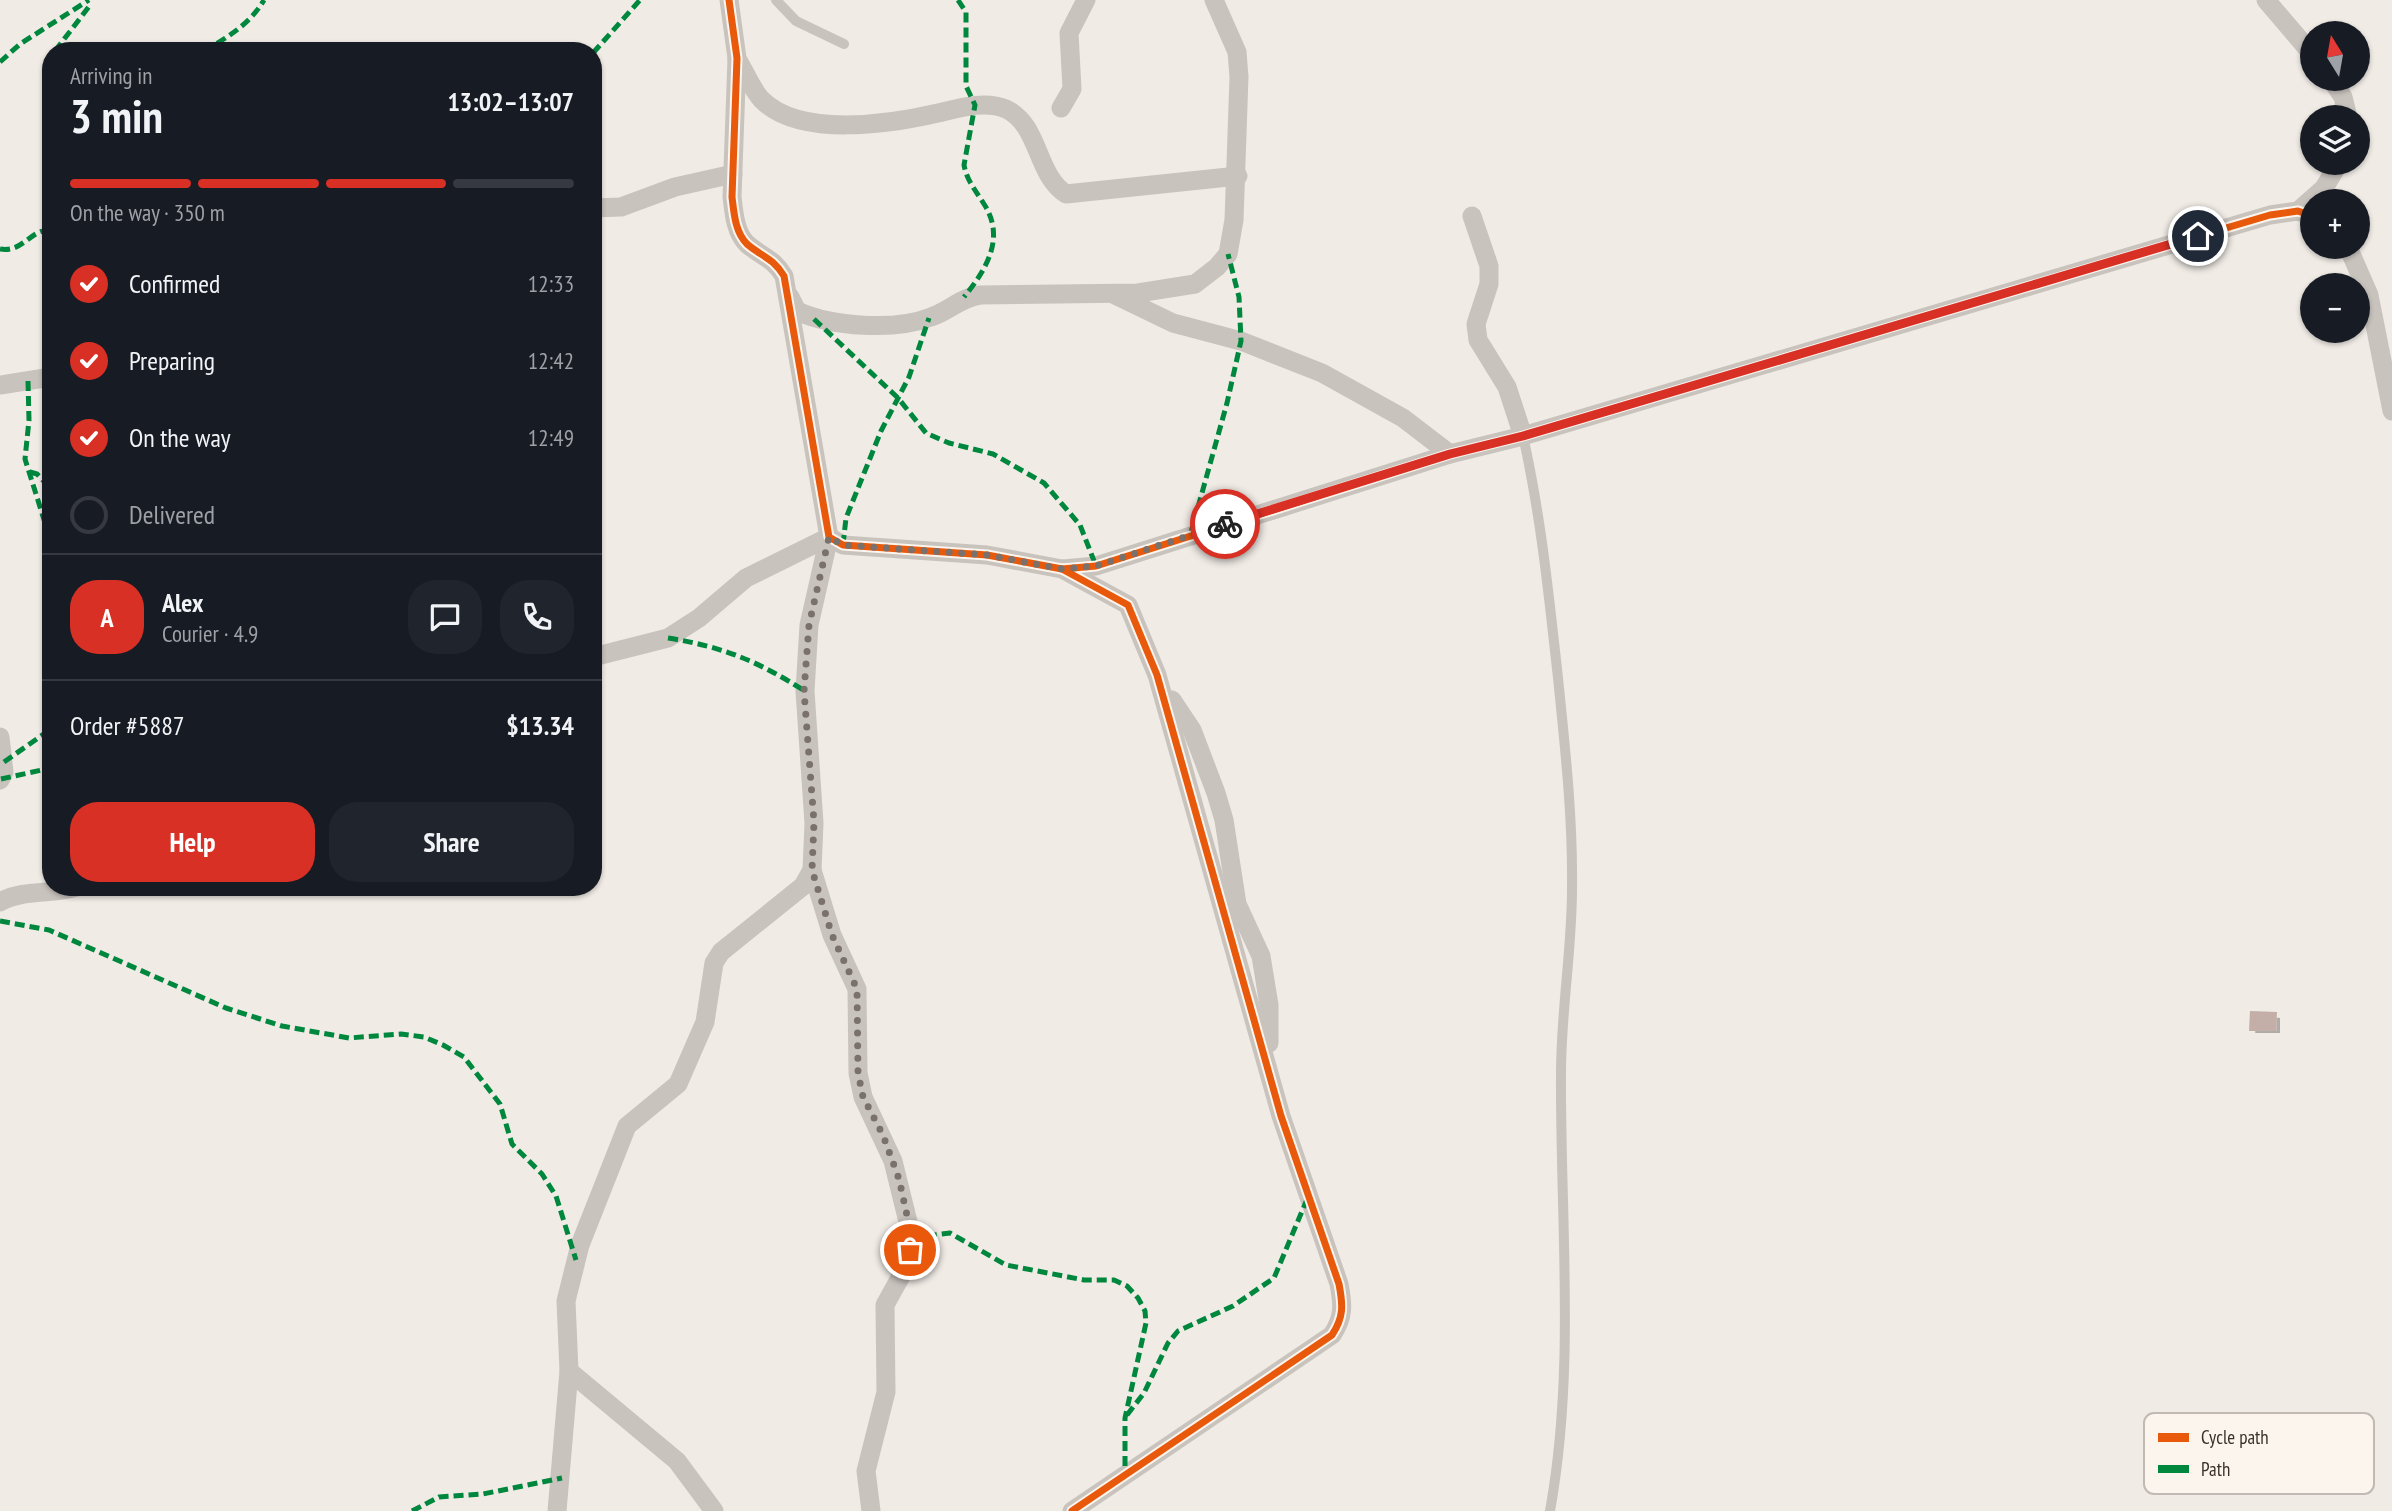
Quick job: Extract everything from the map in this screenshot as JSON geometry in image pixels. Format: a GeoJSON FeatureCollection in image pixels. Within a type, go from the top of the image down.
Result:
{"type":"FeatureCollection","features":[{"type":"Feature","properties":{"kind":"street"},"geometry":{"type":"LineString","coordinates":[[729,0],[737,58],[732,197],[739,232],[747,243],[774,259],[784,276],[790,296],[829,537],[809,625],[804,691],[814,822],[812,870],[832,935],[857,989],[858,1073],[863,1097],[893,1161],[912,1238],[907,1265],[885,1306],[886,1392],[866,1471],[872,1511]]}},
{"type":"Feature","properties":{"kind":"street"},"geometry":{"type":"LineString","coordinates":[[1061,108],[1072,89],[1069,33],[1086,0]]}},
{"type":"Feature","properties":{"kind":"street"},"geometry":{"type":"LineString","coordinates":[[790,296],[797,311],[814,319],[872,324],[929,318],[964,298],[980,295],[1114,295],[1184,286],[1211,275],[1228,254],[1238,176],[1237,52],[1214,0]]}},
{"type":"Feature","properties":{"kind":"street"},"geometry":{"type":"LineString","coordinates":[[2266,0],[2300,40]]}},
{"type":"Feature","properties":{"kind":"street"},"geometry":{"type":"LineString","coordinates":[[737,58],[762,100],[787,114],[814,122],[870,125],[975,105],[1007,110],[1021,122],[1054,186],[1066,194],[1238,176]]}},
{"type":"Feature","properties":{"kind":"street"},"geometry":{"type":"LineString","coordinates":[[602,208],[621,207],[675,187],[733,174]]}},
{"type":"Feature","properties":{"kind":"street"},"geometry":{"type":"LineString","coordinates":[[829,537],[843,545],[987,555],[1062,569],[1096,566],[1450,454],[1523,436],[2247,222],[2300,214]]}},
{"type":"Feature","properties":{"kind":"street"},"geometry":{"type":"LineString","coordinates":[[1472,216],[1489,266],[1489,284],[1476,324],[1478,340],[1507,387],[1523,436]]}},
{"type":"Feature","properties":{"kind":"street"},"geometry":{"type":"LineString","coordinates":[[2353,259],[2369,295],[2391,403]]}},
{"type":"Feature","properties":{"kind":"street"},"geometry":{"type":"LineString","coordinates":[[1114,295],[1163,319],[1241,341],[1322,373],[1403,418],[1450,454]]}},
{"type":"Feature","properties":{"kind":"street"},"geometry":{"type":"LineString","coordinates":[[0,385],[42,378]]}},
{"type":"Feature","properties":{"kind":"street"},"geometry":{"type":"LineString","coordinates":[[602,655],[668,638],[699,618],[746,578],[829,537]]}},
{"type":"Feature","properties":{"kind":"street"},"geometry":{"type":"LineString","coordinates":[[1072,1511],[1298,1361],[1332,1335],[1341,1321],[1343,1306],[1339,1284],[1290,1147],[1157,675],[1128,605],[1096,566]]}},
{"type":"Feature","properties":{"kind":"street"},"geometry":{"type":"LineString","coordinates":[[1062,569],[1128,605]]}},
{"type":"Feature","properties":{"kind":"street"},"geometry":{"type":"LineString","coordinates":[[0,737],[4,762],[4,776],[0,780]]}},
{"type":"Feature","properties":{"kind":"street"},"geometry":{"type":"LineString","coordinates":[[557,1511],[569,1371],[566,1300],[580,1245],[627,1126],[678,1084],[705,1023],[713,963],[721,952],[803,886],[812,870]]}},
{"type":"Feature","properties":{"kind":"street"},"geometry":{"type":"LineString","coordinates":[[0,902],[20,893],[42,894]]}},
{"type":"Feature","properties":{"kind":"street"},"geometry":{"type":"LineString","coordinates":[[569,1371],[677,1461],[714,1511]]}},
{"type":"Feature","properties":{"kind":"lane"},"geometry":{"type":"LineString","coordinates":[[776,0],[796,21],[844,44]]}},
{"type":"Feature","properties":{"kind":"lane"},"geometry":{"type":"LineString","coordinates":[[1523,436],[1540,524],[1553,637],[1563,730],[1572,890],[1561,1072],[1565,1280],[1563,1378],[1556,1477],[1550,1511]]}},
{"type":"Feature","properties":{"kind":"building"},"geometry":{"type":"Polygon","coordinates":[[[2250,1011],[2277,1012],[2276,1031],[2249,1031],[2250,1011]]]}},
{"type":"Feature","properties":{"kind":"marked path"},"geometry":{"type":"LineString","coordinates":[[0,62],[20,44],[89,0]]}},
{"type":"Feature","properties":{"kind":"marked path"},"geometry":{"type":"LineString","coordinates":[[219,42],[245,23],[264,0]]}},
{"type":"Feature","properties":{"kind":"marked path"},"geometry":{"type":"LineString","coordinates":[[602,43],[640,0]]}},
{"type":"Feature","properties":{"kind":"marked path"},"geometry":{"type":"LineString","coordinates":[[958,0],[966,12],[966,86],[975,105],[964,165],[990,217],[993,229],[993,241],[986,265],[964,297]]}},
{"type":"Feature","properties":{"kind":"marked path"},"geometry":{"type":"LineString","coordinates":[[62,42],[91,4]]}},
{"type":"Feature","properties":{"kind":"marked path"},"geometry":{"type":"LineString","coordinates":[[0,249],[15,248],[42,232]]}},
{"type":"Feature","properties":{"kind":"marked path"},"geometry":{"type":"LineString","coordinates":[[1190,536],[1227,403],[1241,341],[1239,297],[1228,254]]}},
{"type":"Feature","properties":{"kind":"marked path"},"geometry":{"type":"LineString","coordinates":[[843,545],[846,518],[881,431],[909,377],[929,318]]}},
{"type":"Feature","properties":{"kind":"marked path"},"geometry":{"type":"LineString","coordinates":[[814,319],[898,398],[926,433],[949,443],[993,454],[1044,483],[1080,525],[1096,566]]}},
{"type":"Feature","properties":{"kind":"marked path"},"geometry":{"type":"LineString","coordinates":[[28,381],[29,420],[25,459],[42,513]]}},
{"type":"Feature","properties":{"kind":"marked path"},"geometry":{"type":"LineString","coordinates":[[30,472],[42,479]]}},
{"type":"Feature","properties":{"kind":"marked path"},"geometry":{"type":"LineString","coordinates":[[668,638],[740,657],[805,691]]}},
{"type":"Feature","properties":{"kind":"marked path"},"geometry":{"type":"LineString","coordinates":[[4,762],[42,735]]}},
{"type":"Feature","properties":{"kind":"marked path"},"geometry":{"type":"LineString","coordinates":[[1,779],[42,770]]}},
{"type":"Feature","properties":{"kind":"marked path"},"geometry":{"type":"LineString","coordinates":[[0,921],[49,930],[226,1008],[282,1026],[349,1038],[401,1034],[424,1037],[464,1057],[500,1104],[512,1144],[542,1174],[556,1196],[576,1260]]}},
{"type":"Feature","properties":{"kind":"marked path"},"geometry":{"type":"LineString","coordinates":[[1127,1415],[1144,1393],[1168,1343],[1178,1331],[1233,1306],[1274,1278],[1308,1197]]}},
{"type":"Feature","properties":{"kind":"marked path"},"geometry":{"type":"LineString","coordinates":[[912,1238],[950,1233],[1006,1265],[1084,1280],[1114,1280],[1127,1286],[1138,1298],[1145,1311],[1146,1323],[1125,1418],[1125,1475]]}},
{"type":"Feature","properties":{"kind":"marked path"},"geometry":{"type":"LineString","coordinates":[[412,1511],[439,1497],[483,1494],[562,1478]]}},
{"type":"Feature","properties":{"kind":"cycle path"},"geometry":{"type":"LineString","coordinates":[[729,0],[737,58],[732,197],[734,216],[747,244],[771,261],[784,276],[829,537],[843,545],[987,555],[1062,569],[1128,605],[1157,675],[1281,1116],[1339,1284],[1342,1311],[1332,1335],[1072,1511]]}},
{"type":"Feature","properties":{"kind":"cycle path"},"geometry":{"type":"LineString","coordinates":[[1062,569],[1096,566],[1450,454],[1523,436],[2270,215],[2300,212]]}},
{"type":"Feature","properties":{"kind":"way so far"},"geometry":{"type":"LineString","coordinates":[[910,1250],[912,1238],[899,1179],[883,1135],[863,1097],[858,1073],[857,989],[832,935],[812,870],[814,822],[804,691],[809,625],[829,537],[843,545],[987,555],[1062,569],[1096,566],[1225,524]]}},
{"type":"Feature","properties":{"kind":"route"},"geometry":{"type":"LineString","coordinates":[[1225,524],[1450,454],[1523,436],[2198,236]]}}]}
